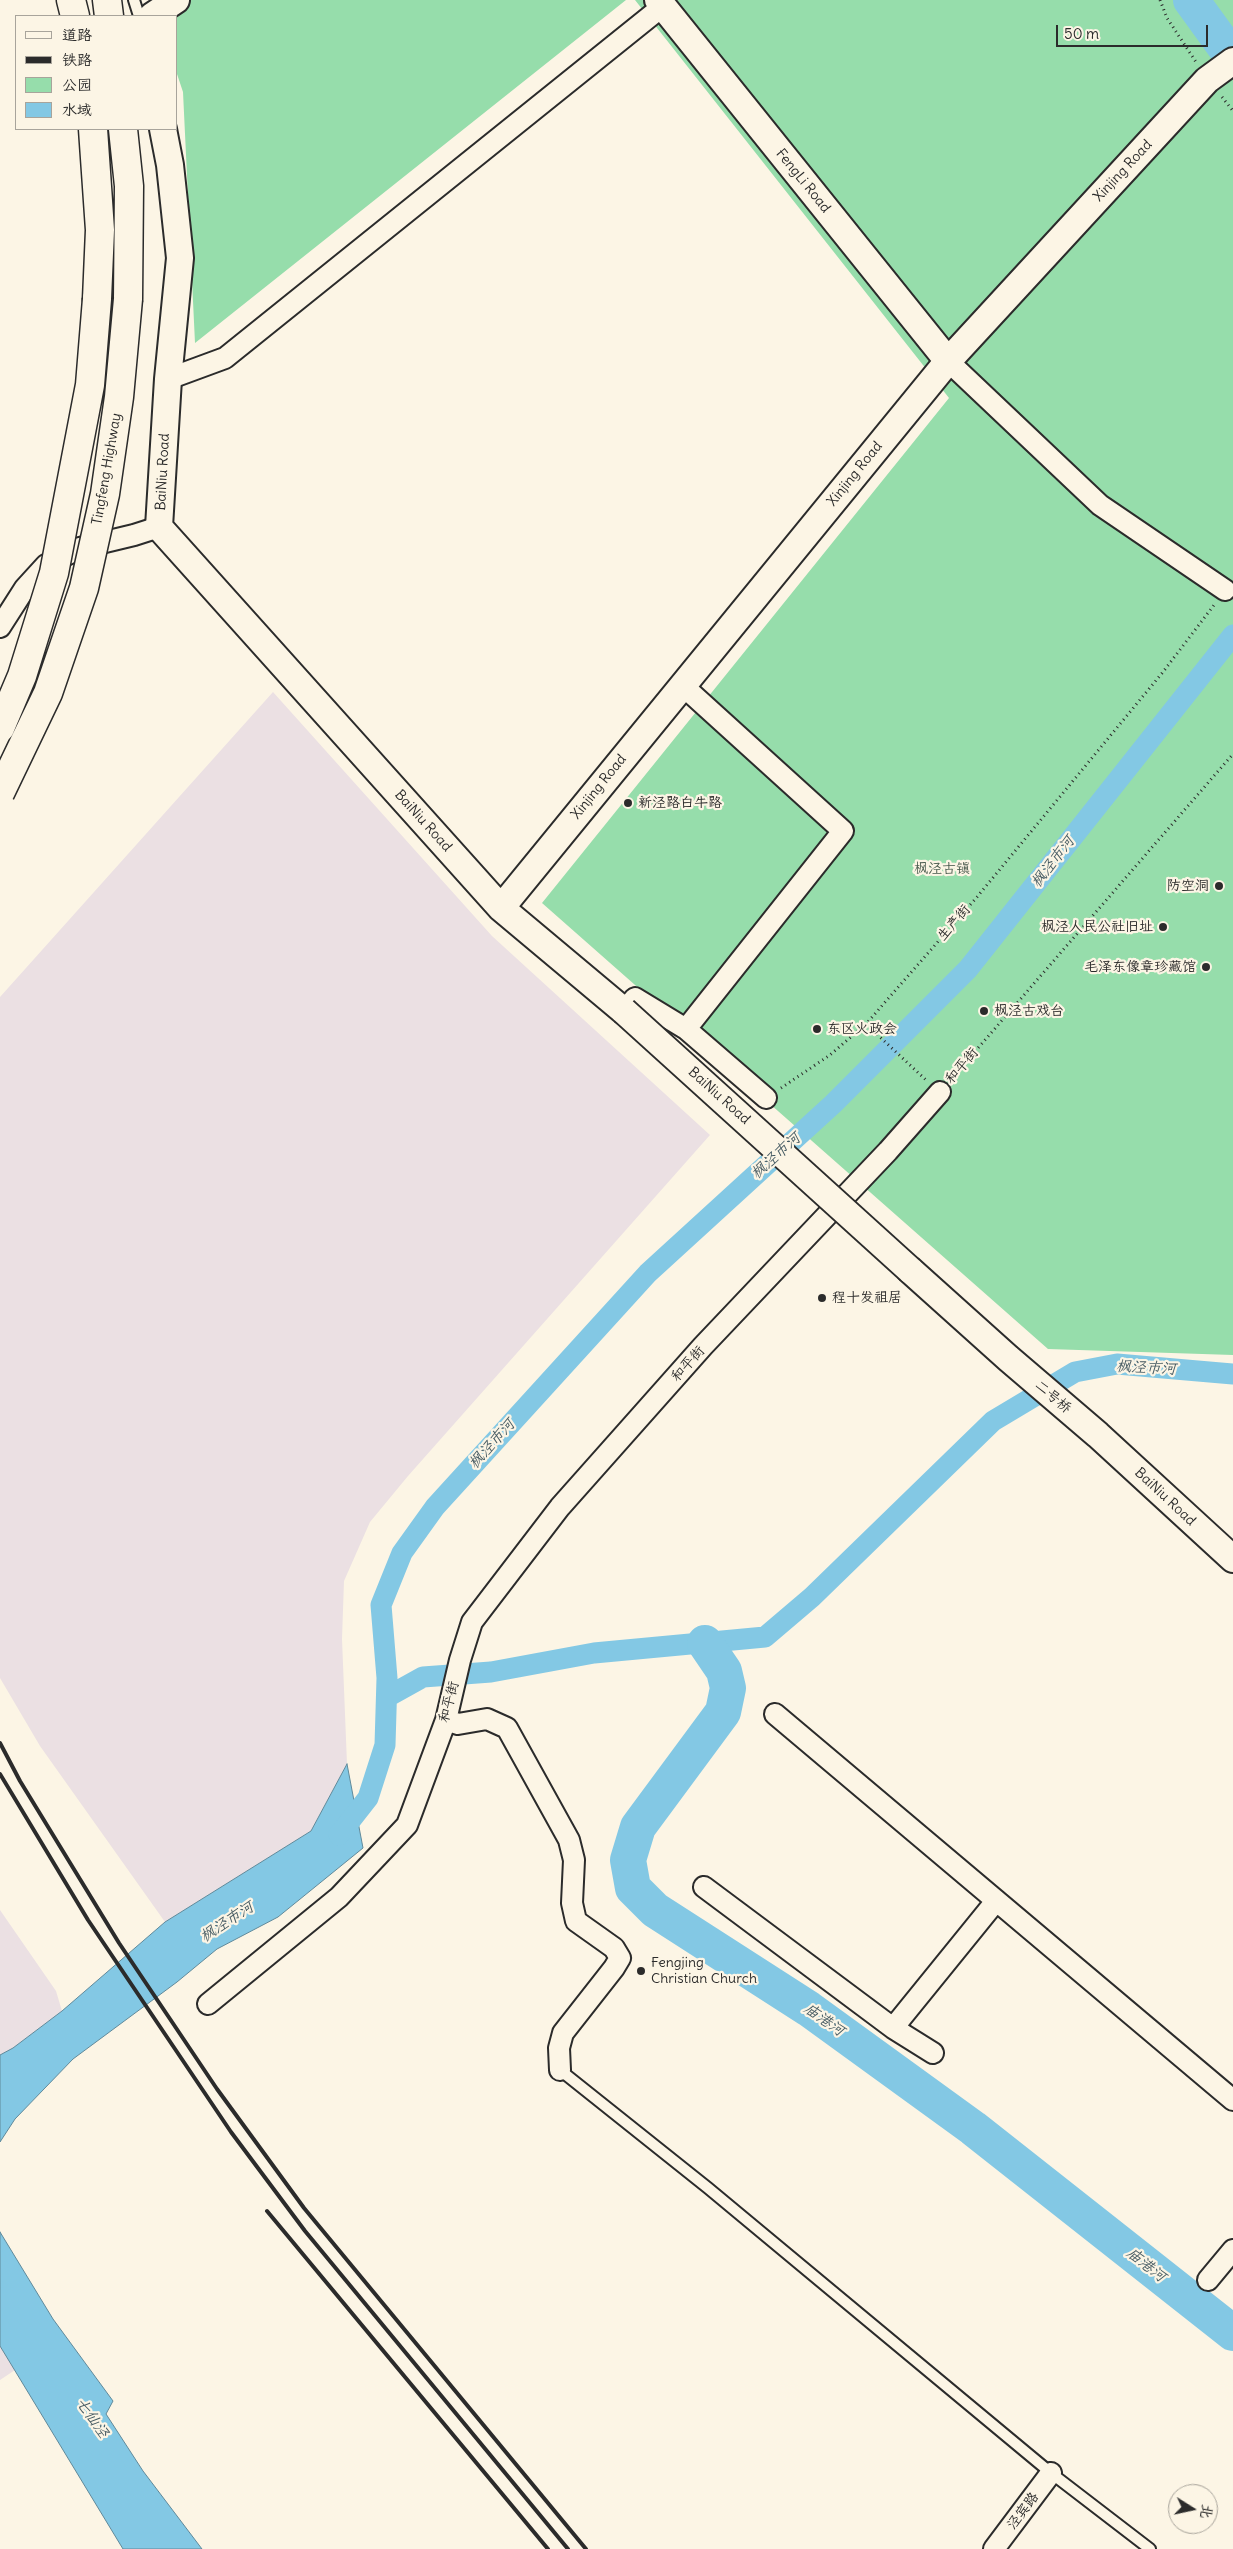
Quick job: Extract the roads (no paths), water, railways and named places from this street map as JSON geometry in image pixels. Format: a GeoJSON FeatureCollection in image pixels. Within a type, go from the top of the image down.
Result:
{"type":"FeatureCollection","features":[{"type":"Feature","properties":{"kind":"highway"},"geometry":{"type":"LineString","coordinates":[[71,0],[75,15]]}},
{"type":"Feature","properties":{"kind":"highway"},"geometry":{"type":"LineString","coordinates":[[107,0],[109,15]]}},
{"type":"Feature","properties":{"kind":"highway"},"geometry":{"type":"LineString","coordinates":[[0,728],[22,676],[54,573],[90,385],[97,300],[100,230],[93,130]]}},
{"type":"Feature","properties":{"kind":"highway","name":"Tingfeng Highway"},"geometry":{"type":"LineString","coordinates":[[0,793],[48,693],[84,588],[105,494],[119,397],[128,299],[130,186],[123,130]]}},
{"type":"Feature","properties":{"kind":"street"},"geometry":{"type":"LineString","coordinates":[[154,15],[176,0]]}},
{"type":"Feature","properties":{"kind":"street"},"geometry":{"type":"LineString","coordinates":[[168,379],[225,358],[661,3]]}},
{"type":"Feature","properties":{"kind":"street","name":"FengLi Road"},"geometry":{"type":"LineString","coordinates":[[661,3],[948,361]]}},
{"type":"Feature","properties":{"kind":"street","name":"Xinjing Road"},"geometry":{"type":"LineString","coordinates":[[501,908],[948,361],[1207,80],[1233,61]]}},
{"type":"Feature","properties":{"kind":"street","name":"BaiNiu Road"},"geometry":{"type":"LineString","coordinates":[[163,130],[170,165],[180,258],[168,379],[159,527],[501,908],[624,1011],[1008,1358]]}},
{"type":"Feature","properties":{"kind":"street"},"geometry":{"type":"LineString","coordinates":[[948,361],[1100,505],[1226,590]]}},
{"type":"Feature","properties":{"kind":"street"},"geometry":{"type":"LineString","coordinates":[[0,626],[25,588],[46,565],[80,548],[159,527]]}},
{"type":"Feature","properties":{"kind":"street"},"geometry":{"type":"LineString","coordinates":[[682,685],[843,831],[686,1029]]}},
{"type":"Feature","properties":{"kind":"street"},"geometry":{"type":"LineString","coordinates":[[624,1011],[635,998],[686,1029],[766,1098]]}},
{"type":"Feature","properties":{"kind":"street","name":"和平街"},"geometry":{"type":"LineString","coordinates":[[208,2004],[339,1897],[407,1825],[449,1710],[460,1660],[472,1622],[560,1507],[703,1346],[816,1228],[940,1092]]}},
{"type":"Feature","properties":{"kind":"street","name":"二号桥"},"geometry":{"type":"LineString","coordinates":[[1008,1358],[1098,1435]]}},
{"type":"Feature","properties":{"kind":"street","name":"BaiNiu Road"},"geometry":{"type":"LineString","coordinates":[[1098,1435],[1233,1559]]}},
{"type":"Feature","properties":{"kind":"street"},"geometry":{"type":"LineString","coordinates":[[449,1710],[458,1724],[487,1718],[507,1728],[569,1840],[574,1860],[572,1903],[576,1921],[614,1948],[620,1958],[563,2032],[559,2048],[560,2070]]}},
{"type":"Feature","properties":{"kind":"street"},"geometry":{"type":"LineString","coordinates":[[775,1714],[1233,2100]]}},
{"type":"Feature","properties":{"kind":"street"},"geometry":{"type":"LineString","coordinates":[[704,1887],[893,2028],[933,2052]]}},
{"type":"Feature","properties":{"kind":"street"},"geometry":{"type":"LineString","coordinates":[[893,2028],[996,1901]]}},
{"type":"Feature","properties":{"kind":"street"},"geometry":{"type":"LineString","coordinates":[[1208,2280],[1233,2250]]}},
{"type":"Feature","properties":{"kind":"street","name":"泾宾路"},"geometry":{"type":"LineString","coordinates":[[994,2549],[1051,2473]]}},
{"type":"Feature","properties":{"kind":"lane"},"geometry":{"type":"LineString","coordinates":[[134,0],[139,15]]}},
{"type":"Feature","properties":{"kind":"lane"},"geometry":{"type":"LineString","coordinates":[[560,2070],[708,2188],[1051,2473],[1150,2549]]}},
{"type":"Feature","properties":{"kind":"water"},"geometry":{"type":"Polygon","coordinates":[[[347,1764],[363,1848],[278,1917],[217,1949],[177,1982],[73,2059],[15,2119],[0,2142],[0,2055],[13,2048],[62,2011],[165,1922],[311,1831],[347,1764]]]}},
{"type":"Feature","properties":{"kind":"water","name":"七仙泾"},"geometry":{"type":"Polygon","coordinates":[[[0,2232],[53,2319],[113,2401],[106,2414],[143,2471],[202,2549],[123,2549],[0,2346],[0,2232]]]}},
{"type":"Feature","properties":{"kind":"waterway","name":"枫泾市河"},"geometry":{"type":"LineString","coordinates":[[1191,0],[1233,58]]}},
{"type":"Feature","properties":{"kind":"waterway","name":"枫泾市河"},"geometry":{"type":"LineString","coordinates":[[339,1835],[368,1798],[385,1745],[387,1678],[381,1605],[402,1553],[435,1507],[648,1273],[833,1104],[968,969],[1233,635]]}},
{"type":"Feature","properties":{"kind":"waterway","name":"枫泾市河"},"geometry":{"type":"LineString","coordinates":[[387,1697],[423,1677],[491,1672],[594,1653],[765,1637],[812,1597],[993,1421],[1075,1372],[1117,1364],[1233,1374]]}},
{"type":"Feature","properties":{"kind":"waterway","name":"庙港河"},"geometry":{"type":"LineString","coordinates":[[705,1643],[724,1671],[728,1688],[723,1712],[638,1827],[628,1860],[633,1888],[655,1910],[809,2009],[973,2128],[1233,2333]]}},
{"type":"Feature","properties":{"kind":"railway"},"geometry":{"type":"LineString","coordinates":[[0,1743],[20,1781],[119,1943],[217,2089],[304,2208],[586,2549]]}},
{"type":"Feature","properties":{"kind":"railway"},"geometry":{"type":"LineString","coordinates":[[0,1774],[88,1920],[231,2132],[305,2231],[568,2549]]}},
{"type":"Feature","properties":{"kind":"railway"},"geometry":{"type":"LineString","coordinates":[[267,2211],[548,2549]]}},
{"type":"Feature","properties":{"kind":"place","name":"新泾路白牛路"},"geometry":{"type":"Point","coordinates":[628,803]}},
{"type":"Feature","properties":{"kind":"place","name":"防空洞"},"geometry":{"type":"Point","coordinates":[1219,886]}},
{"type":"Feature","properties":{"kind":"place","name":"枫泾人民公社旧址"},"geometry":{"type":"Point","coordinates":[1163,927]}},
{"type":"Feature","properties":{"kind":"place","name":"毛泽东像章珍藏馆"},"geometry":{"type":"Point","coordinates":[1206,967]}},
{"type":"Feature","properties":{"kind":"place","name":"枫泾古戏台"},"geometry":{"type":"Point","coordinates":[984,1011]}},
{"type":"Feature","properties":{"kind":"place","name":"东区火政会"},"geometry":{"type":"Point","coordinates":[817,1029]}},
{"type":"Feature","properties":{"kind":"place","name":"程十发祖居"},"geometry":{"type":"Point","coordinates":[822,1298]}},
{"type":"Feature","properties":{"kind":"place","name":"Fengjing Christian Church"},"geometry":{"type":"Point","coordinates":[641,1971]}},
{"type":"Feature","properties":{"kind":"park label","name":"枫泾古镇"},"geometry":{"type":"Point","coordinates":[942,869]}}]}
